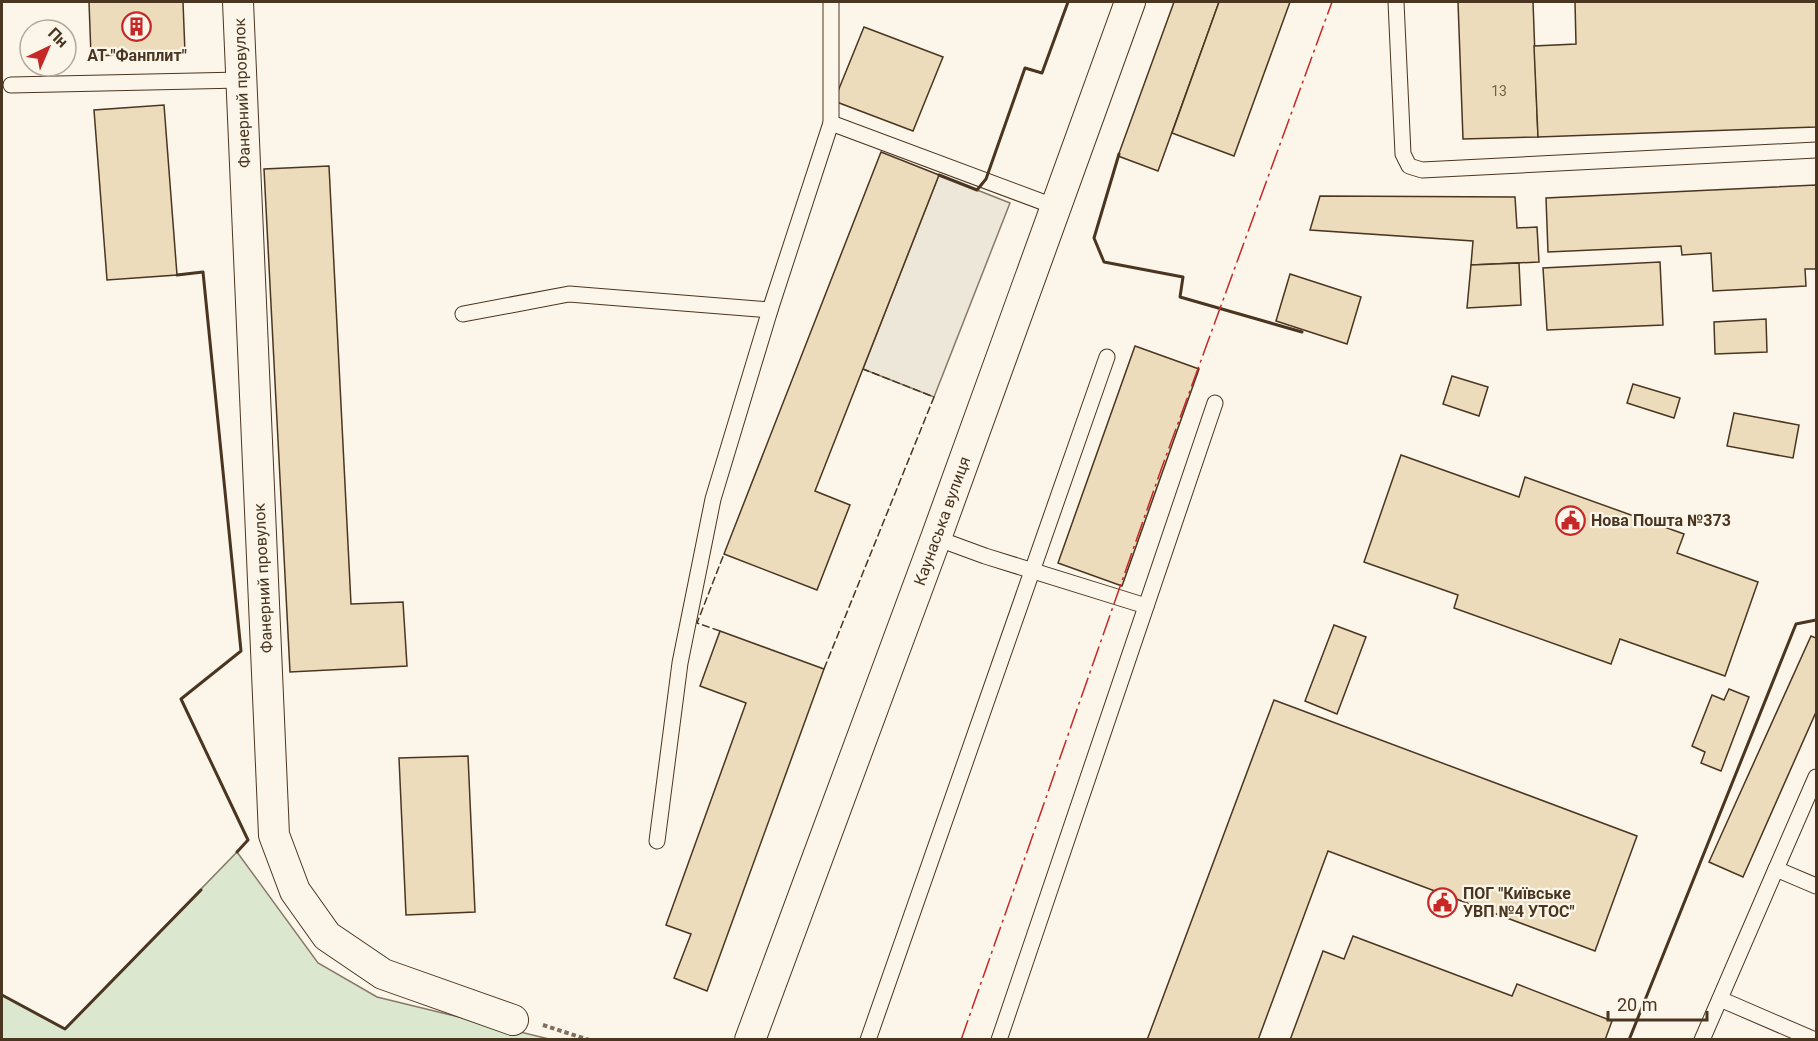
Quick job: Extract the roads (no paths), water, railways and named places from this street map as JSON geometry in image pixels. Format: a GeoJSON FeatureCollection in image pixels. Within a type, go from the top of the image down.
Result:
{"type":"FeatureCollection","features":[{"type":"Feature","properties":{"kind":"street","name":"Фанерний провулок"},"geometry":{"type":"LineString","coordinates":[[238,2],[274,835],[295,891],[327,936],[383,974],[513,1020]]}},
{"type":"Feature","properties":{"kind":"street","name":"Каунаська вулиця"},"geometry":{"type":"LineString","coordinates":[[750,1040],[936,538],[1130,2]]}},
{"type":"Feature","properties":{"kind":"lane"},"geometry":{"type":"LineString","coordinates":[[657,841],[680,663],[713,499],[770,310],[831,123],[831,2]]}},
{"type":"Feature","properties":{"kind":"lane"},"geometry":{"type":"LineString","coordinates":[[1396,2],[1403,154],[1409,166],[1422,170],[1816,150]]}},
{"type":"Feature","properties":{"kind":"lane"},"geometry":{"type":"LineString","coordinates":[[11,85],[241,80]]}},
{"type":"Feature","properties":{"kind":"lane"},"geometry":{"type":"LineString","coordinates":[[831,123],[1056,207]]}},
{"type":"Feature","properties":{"kind":"lane"},"geometry":{"type":"LineString","coordinates":[[463,314],[569,294],[770,310]]}},
{"type":"Feature","properties":{"kind":"lane"},"geometry":{"type":"LineString","coordinates":[[868,1040],[1107,357]]}},
{"type":"Feature","properties":{"kind":"lane"},"geometry":{"type":"LineString","coordinates":[[999,1040],[1215,403]]}},
{"type":"Feature","properties":{"kind":"lane"},"geometry":{"type":"LineString","coordinates":[[936,538],[1032,571],[1146,606]]}},
{"type":"Feature","properties":{"kind":"lane"},"geometry":{"type":"LineString","coordinates":[[1702,1040],[1816,777]]}},
{"type":"Feature","properties":{"kind":"lane"},"geometry":{"type":"LineString","coordinates":[[1776,869],[1816,886]]}},
{"type":"Feature","properties":{"kind":"lane"},"geometry":{"type":"LineString","coordinates":[[1720,999],[1815,1040]]}},
{"type":"Feature","properties":{"kind":"place","name":"АТ \"Фанплит\""},"geometry":{"type":"Point","coordinates":[137,27]}},
{"type":"Feature","properties":{"kind":"place","name":"Нова Пошта №373"},"geometry":{"type":"Point","coordinates":[1570,520]}},
{"type":"Feature","properties":{"kind":"place","name":"ПОГ \"Київське УВП №4 УТОС\""},"geometry":{"type":"Point","coordinates":[1442,902]}}]}
